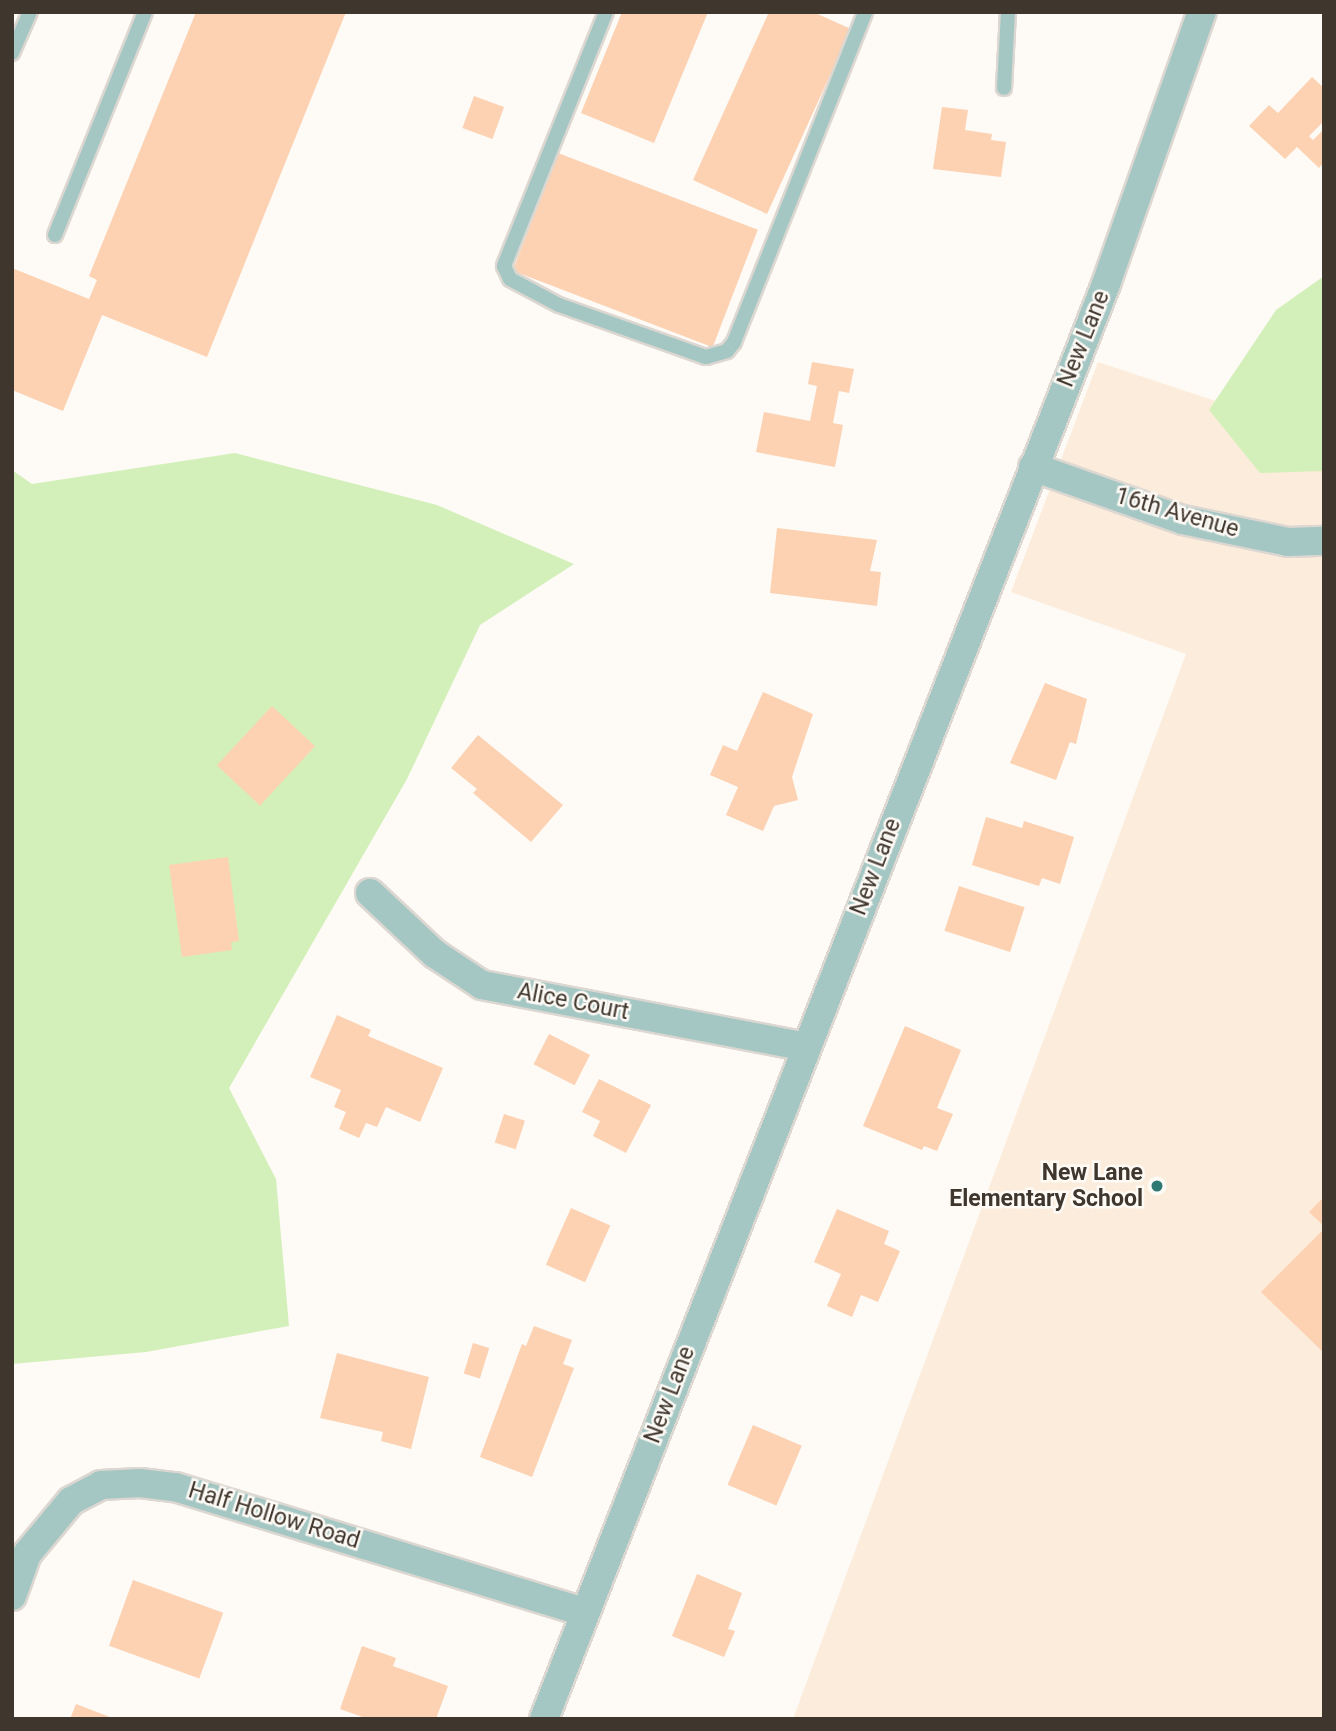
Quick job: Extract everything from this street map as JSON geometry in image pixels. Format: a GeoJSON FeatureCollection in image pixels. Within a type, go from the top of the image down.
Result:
{"type":"FeatureCollection","features":[{"type":"Feature","properties":{"kind":"street","name":"New Lane"},"geometry":{"type":"LineString","coordinates":[[544,1719],[1106,284],[1202,12]]}},
{"type":"Feature","properties":{"kind":"street","name":"16th Avenue"},"geometry":{"type":"LineString","coordinates":[[1033,467],[1183,520],[1288,542],[1324,541]]}},
{"type":"Feature","properties":{"kind":"street","name":"Alice Court"},"geometry":{"type":"LineString","coordinates":[[370,893],[435,954],[482,985],[806,1047]]}},
{"type":"Feature","properties":{"kind":"street","name":"Half Hollow Road"},"geometry":{"type":"LineString","coordinates":[[12,1597],[27,1554],[71,1501],[101,1485],[140,1483],[175,1486],[584,1612]]}},
{"type":"Feature","properties":{"kind":"lane"},"geometry":{"type":"LineString","coordinates":[[12,53],[30,12]]}},
{"type":"Feature","properties":{"kind":"lane"},"geometry":{"type":"LineString","coordinates":[[55,235],[145,12]]}},
{"type":"Feature","properties":{"kind":"lane"},"geometry":{"type":"LineString","coordinates":[[606,12],[504,266],[510,279],[559,305],[706,358],[727,351],[734,342],[865,12]]}},
{"type":"Feature","properties":{"kind":"lane"},"geometry":{"type":"LineString","coordinates":[[1004,88],[1008,12]]}},
{"type":"Feature","properties":{"kind":"shaded area","name":"New Lane Elementary School"},"geometry":{"type":"Polygon","coordinates":[[[1098,362],[1324,437],[1324,1719],[793,1719],[1186,654],[1011,592],[1098,362]]]}},
{"type":"Feature","properties":{"kind":"green space"},"geometry":{"type":"Polygon","coordinates":[[[1324,276],[1324,471],[1260,473],[1209,410],[1276,310],[1324,276]]]}},
{"type":"Feature","properties":{"kind":"green space"},"geometry":{"type":"Polygon","coordinates":[[[235,453],[437,505],[574,564],[480,625],[407,779],[229,1088],[276,1179],[289,1326],[146,1352],[12,1364],[12,470],[32,484],[235,453]]]}},
{"type":"Feature","properties":{"kind":"building"},"geometry":{"type":"Polygon","coordinates":[[[196,12],[346,12],[207,357],[102,315],[63,411],[12,390],[12,268],[89,299],[97,280],[89,276],[196,12]]]}},
{"type":"Feature","properties":{"kind":"building"},"geometry":{"type":"Polygon","coordinates":[[[622,12],[708,12],[654,143],[581,113],[622,12]]]}},
{"type":"Feature","properties":{"kind":"building"},"geometry":{"type":"Polygon","coordinates":[[[769,12],[813,12],[851,29],[767,214],[693,180],[769,12]]]}},
{"type":"Feature","properties":{"kind":"building"},"geometry":{"type":"Polygon","coordinates":[[[1312,77],[1324,88],[1324,121],[1309,136],[1313,140],[1324,129],[1324,162],[1319,168],[1297,147],[1285,159],[1249,126],[1269,105],[1278,113],[1312,77]]]}},
{"type":"Feature","properties":{"kind":"building"},"geometry":{"type":"Polygon","coordinates":[[[474,96],[504,107],[492,139],[462,128],[474,96]]]}},
{"type":"Feature","properties":{"kind":"building"},"geometry":{"type":"Polygon","coordinates":[[[942,107],[968,110],[965,130],[992,134],[991,140],[1006,142],[1001,177],[933,169],[942,107]]]}},
{"type":"Feature","properties":{"kind":"building"},"geometry":{"type":"Polygon","coordinates":[[[558,153],[758,230],[713,347],[513,271],[558,153]]]}},
{"type":"Feature","properties":{"kind":"building"},"geometry":{"type":"Polygon","coordinates":[[[812,362],[854,369],[849,393],[839,391],[833,423],[843,425],[835,467],[756,452],[764,412],[810,421],[817,386],[808,384],[812,362]]]}},
{"type":"Feature","properties":{"kind":"building"},"geometry":{"type":"Polygon","coordinates":[[[777,528],[877,540],[870,571],[881,572],[877,606],[770,593],[777,528]]]}},
{"type":"Feature","properties":{"kind":"building"},"geometry":{"type":"Polygon","coordinates":[[[1045,683],[1087,699],[1076,744],[1070,742],[1056,780],[1010,763],[1045,683]]]}},
{"type":"Feature","properties":{"kind":"building"},"geometry":{"type":"Polygon","coordinates":[[[763,692],[813,714],[792,777],[798,800],[774,806],[763,831],[726,815],[738,787],[710,775],[723,745],[737,751],[763,692]]]}},
{"type":"Feature","properties":{"kind":"building"},"geometry":{"type":"Polygon","coordinates":[[[272,706],[315,746],[260,805],[217,765],[272,706]]]}},
{"type":"Feature","properties":{"kind":"building"},"geometry":{"type":"Polygon","coordinates":[[[478,735],[563,805],[531,842],[473,793],[477,789],[451,768],[478,735]]]}},
{"type":"Feature","properties":{"kind":"building"},"geometry":{"type":"Polygon","coordinates":[[[986,817],[1022,828],[1024,821],[1074,837],[1060,884],[1042,878],[1039,886],[972,865],[986,817]]]}},
{"type":"Feature","properties":{"kind":"building"},"geometry":{"type":"Polygon","coordinates":[[[228,857],[239,941],[231,942],[232,950],[182,957],[169,865],[228,857]]]}},
{"type":"Feature","properties":{"kind":"building"},"geometry":{"type":"Polygon","coordinates":[[[959,886],[1025,907],[1010,952],[944,931],[959,886]]]}},
{"type":"Feature","properties":{"kind":"building"},"geometry":{"type":"Polygon","coordinates":[[[337,1015],[371,1030],[368,1036],[443,1068],[420,1122],[386,1107],[377,1127],[366,1123],[359,1138],[339,1129],[346,1112],[334,1107],[341,1090],[310,1077],[337,1015]]]}},
{"type":"Feature","properties":{"kind":"building"},"geometry":{"type":"Polygon","coordinates":[[[905,1026],[961,1050],[937,1108],[953,1114],[937,1151],[924,1146],[922,1150],[863,1126],[905,1026]]]}},
{"type":"Feature","properties":{"kind":"building"},"geometry":{"type":"Polygon","coordinates":[[[549,1034],[590,1055],[575,1085],[534,1064],[549,1034]]]}},
{"type":"Feature","properties":{"kind":"building"},"geometry":{"type":"Polygon","coordinates":[[[599,1079],[651,1105],[626,1153],[593,1136],[600,1121],[582,1112],[599,1079]]]}},
{"type":"Feature","properties":{"kind":"building"},"geometry":{"type":"Polygon","coordinates":[[[504,1114],[525,1121],[516,1149],[495,1143],[504,1114]]]}},
{"type":"Feature","properties":{"kind":"building"},"geometry":{"type":"Polygon","coordinates":[[[1324,1197],[1324,1226],[1309,1212],[1324,1197]]]}},
{"type":"Feature","properties":{"kind":"building"},"geometry":{"type":"Polygon","coordinates":[[[571,1208],[610,1225],[585,1282],[546,1265],[571,1208]]]}},
{"type":"Feature","properties":{"kind":"building"},"geometry":{"type":"Polygon","coordinates":[[[837,1209],[889,1231],[884,1244],[900,1251],[878,1302],[861,1295],[852,1317],[827,1306],[841,1274],[814,1262],[837,1209]]]}},
{"type":"Feature","properties":{"kind":"building"},"geometry":{"type":"Polygon","coordinates":[[[1324,1229],[1324,1353],[1261,1292],[1324,1229]]]}},
{"type":"Feature","properties":{"kind":"building"},"geometry":{"type":"Polygon","coordinates":[[[534,1326],[572,1340],[563,1364],[574,1368],[532,1477],[480,1457],[522,1344],[526,1346],[534,1326]]]}},
{"type":"Feature","properties":{"kind":"building"},"geometry":{"type":"Polygon","coordinates":[[[473,1343],[489,1348],[480,1379],[464,1374],[473,1343]]]}},
{"type":"Feature","properties":{"kind":"building"},"geometry":{"type":"Polygon","coordinates":[[[337,1353],[429,1377],[411,1449],[381,1441],[383,1432],[320,1418],[337,1353]]]}},
{"type":"Feature","properties":{"kind":"building"},"geometry":{"type":"Polygon","coordinates":[[[753,1425],[802,1446],[776,1506],[728,1485],[753,1425]]]}},
{"type":"Feature","properties":{"kind":"building"},"geometry":{"type":"Polygon","coordinates":[[[697,1574],[742,1593],[728,1629],[735,1631],[724,1657],[672,1636],[697,1574]]]}},
{"type":"Feature","properties":{"kind":"building"},"geometry":{"type":"Polygon","coordinates":[[[133,1580],[223,1613],[199,1679],[109,1646],[133,1580]]]}},
{"type":"Feature","properties":{"kind":"building"},"geometry":{"type":"Polygon","coordinates":[[[362,1646],[396,1658],[393,1666],[448,1686],[436,1719],[368,1719],[340,1709],[362,1646]]]}},
{"type":"Feature","properties":{"kind":"building"},"geometry":{"type":"Polygon","coordinates":[[[76,1704],[115,1719],[70,1719],[76,1704]]]}},
{"type":"Feature","properties":{"kind":"place","name":"New Lane Elementary School"},"geometry":{"type":"Point","coordinates":[1157,1186]}}]}
